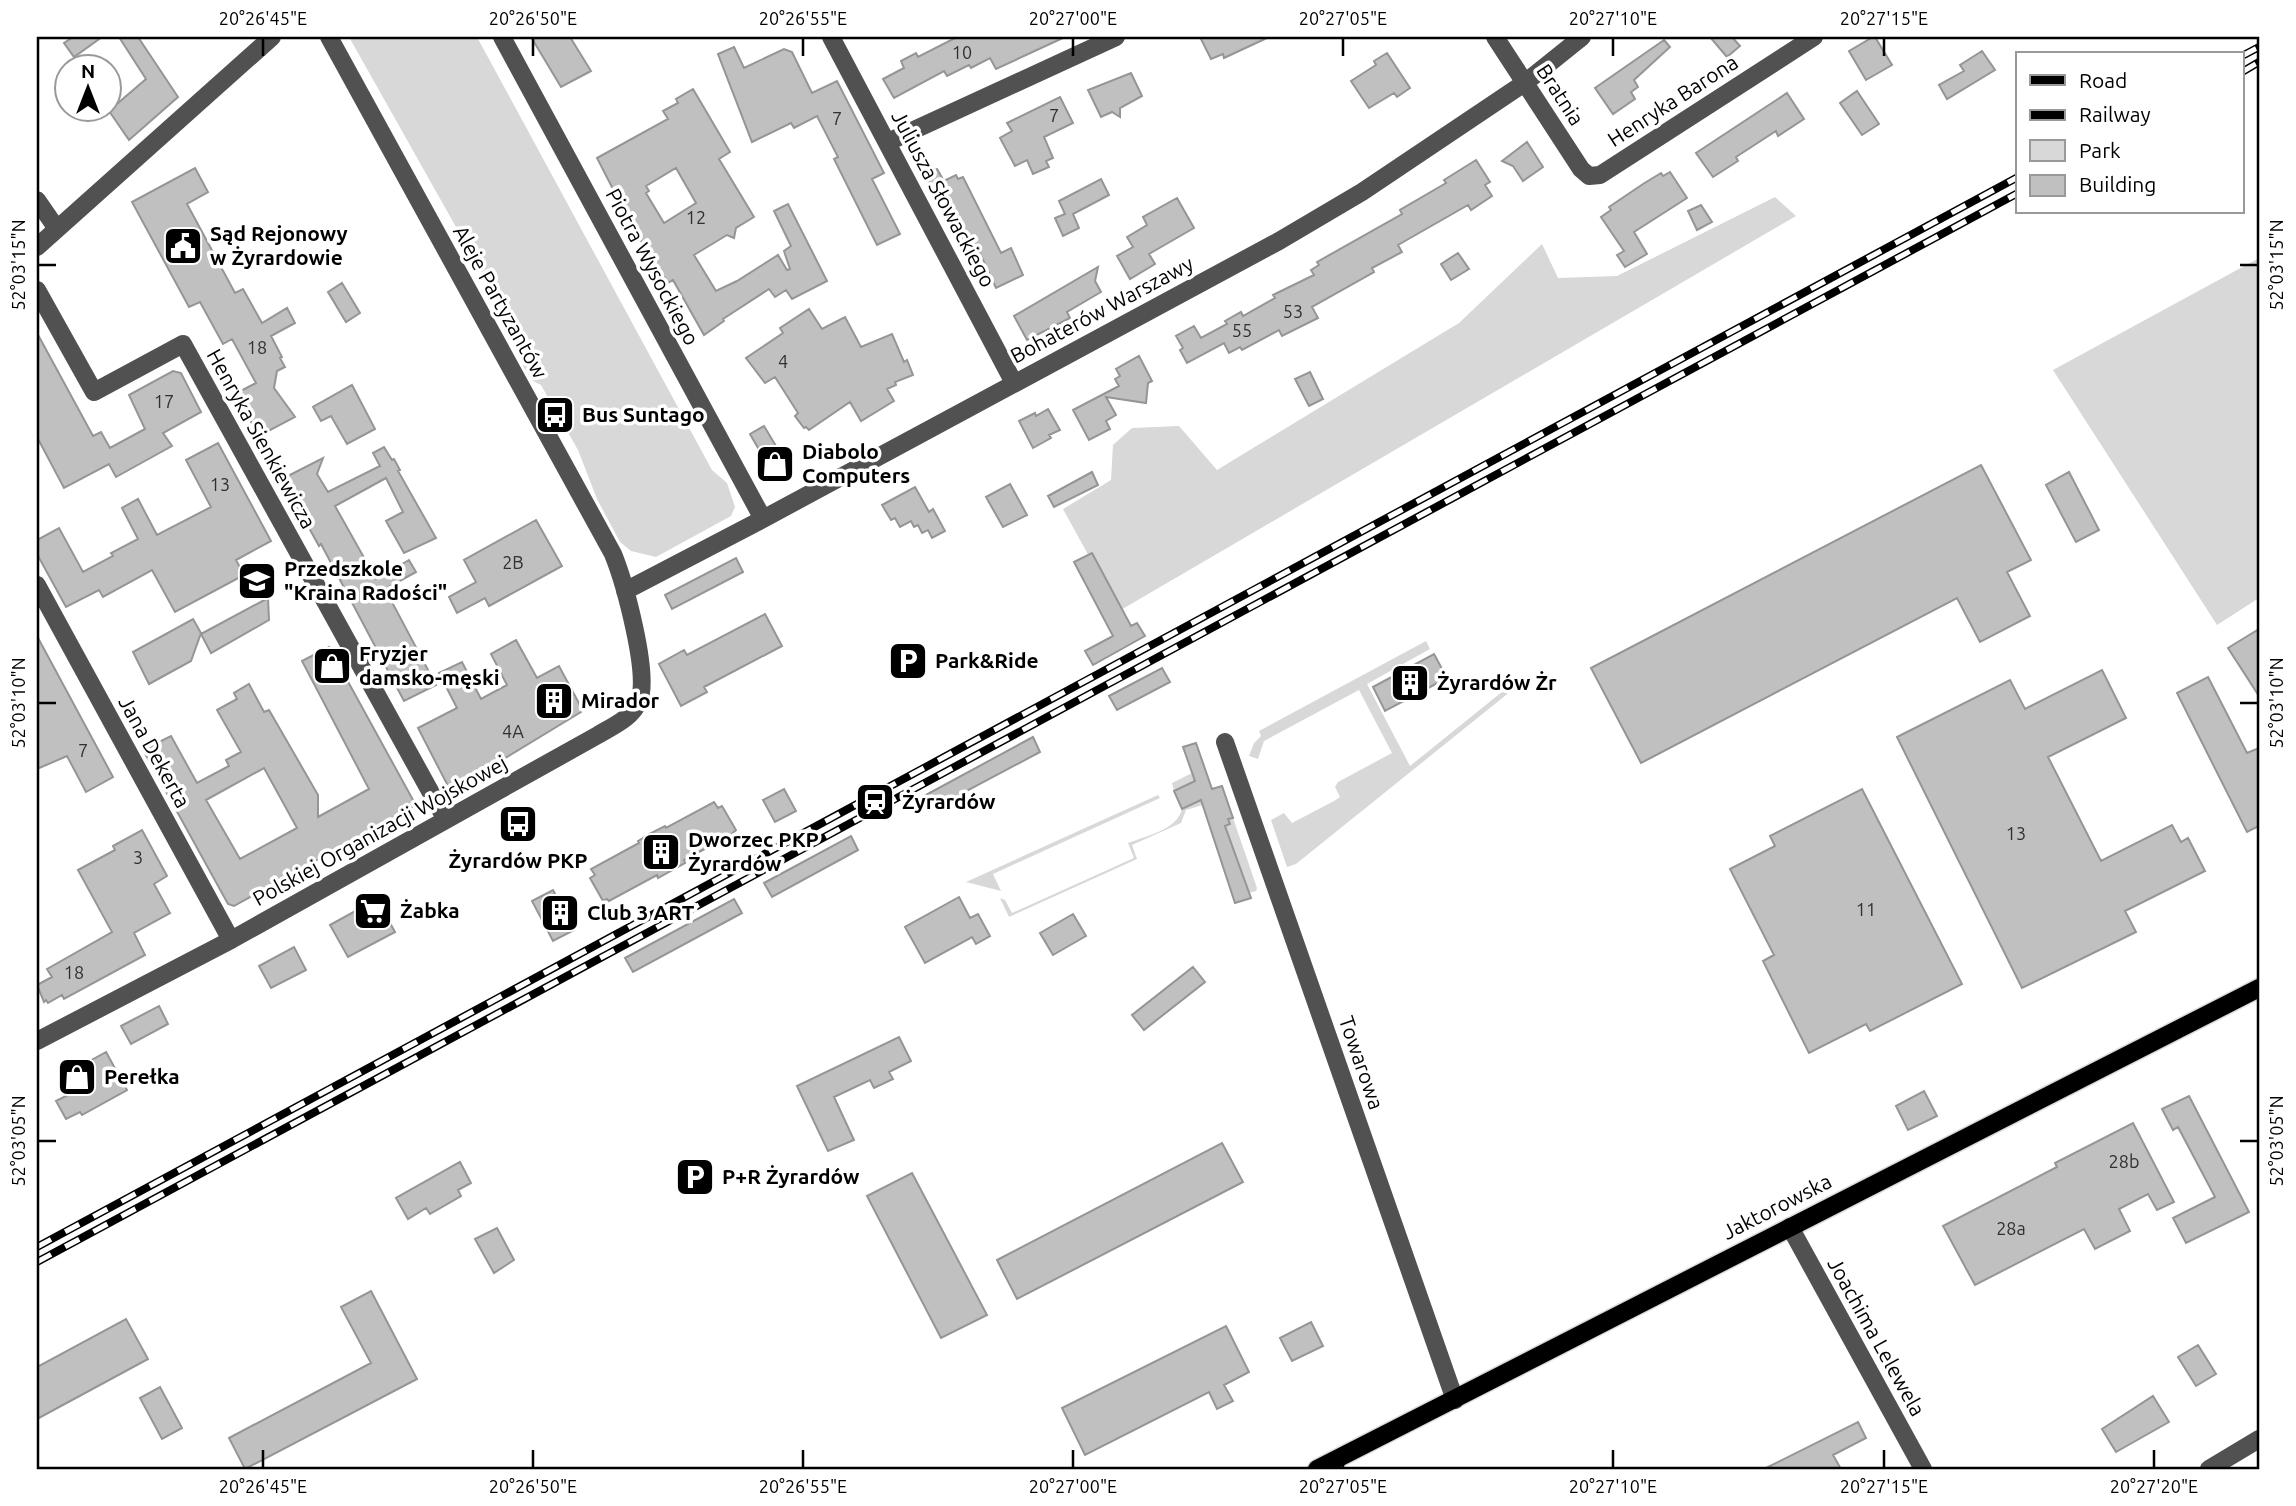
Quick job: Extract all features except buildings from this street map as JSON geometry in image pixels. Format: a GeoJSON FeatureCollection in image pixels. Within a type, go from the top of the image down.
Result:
{"type":"FeatureCollection","features":[{"type":"Feature","properties":{"kind":"main road","name":"Jaktorowska"},"geometry":{"type":"LineString","coordinates":[[1317,1469],[2259,988]]}},
{"type":"Feature","properties":{"kind":"street"},"geometry":{"type":"LineString","coordinates":[[37,246],[272,37]]}},
{"type":"Feature","properties":{"kind":"street","name":"Aleje Partyzantów"},"geometry":{"type":"LineString","coordinates":[[329,37],[612,554],[625,591]]}},
{"type":"Feature","properties":{"kind":"street","name":"Piotra Wysockiego"},"geometry":{"type":"LineString","coordinates":[[502,37],[763,519]]}},
{"type":"Feature","properties":{"kind":"street","name":"Juliusza Słowackiego"},"geometry":{"type":"LineString","coordinates":[[831,37],[1014,383]]}},
{"type":"Feature","properties":{"kind":"street"},"geometry":{"type":"LineString","coordinates":[[888,142],[1090,42],[1116,37]]}},
{"type":"Feature","properties":{"kind":"street","name":"Bratnia"},"geometry":{"type":"LineString","coordinates":[[1495,37],[1581,169],[1589,176]]}},
{"type":"Feature","properties":{"kind":"street","name":"Bohaterów Warszawy"},"geometry":{"type":"LineString","coordinates":[[625,591],[1279,241],[1362,192],[1525,82],[1581,37]]}},
{"type":"Feature","properties":{"kind":"street","name":"Henryka Barona"},"geometry":{"type":"LineString","coordinates":[[1589,176],[1600,175],[1814,37]]}},
{"type":"Feature","properties":{"kind":"street"},"geometry":{"type":"LineString","coordinates":[[37,200],[57,229]]}},
{"type":"Feature","properties":{"kind":"street","name":"Henryka Sienkiewicza"},"geometry":{"type":"LineString","coordinates":[[37,290],[94,392],[183,344],[446,820]]}},
{"type":"Feature","properties":{"kind":"street","name":"Jana Dekerta"},"geometry":{"type":"LineString","coordinates":[[37,585],[231,940]]}},
{"type":"Feature","properties":{"kind":"street","name":"Polskiej Organizacji Wojskowej"},"geometry":{"type":"LineString","coordinates":[[40,1033],[231,940],[616,724],[633,709],[640,694],[641,677],[625,591]]}},
{"type":"Feature","properties":{"kind":"street","name":"Towarowa"},"geometry":{"type":"LineString","coordinates":[[1225,742],[1455,1400]]}},
{"type":"Feature","properties":{"kind":"street","name":"Joachima Lelewela"},"geometry":{"type":"LineString","coordinates":[[1790,1227],[1923,1469]]}},
{"type":"Feature","properties":{"kind":"street"},"geometry":{"type":"LineString","coordinates":[[2209,1469],[2259,1439]]}},
{"type":"Feature","properties":{"kind":"green space"},"geometry":{"type":"Polygon","coordinates":[[[349,37],[477,37],[712,470],[727,483],[735,507],[731,516],[656,557],[631,551],[620,542],[597,499],[578,450],[541,385],[533,381],[523,366],[527,353],[349,37]]]}},
{"type":"Feature","properties":{"kind":"green space"},"geometry":{"type":"Polygon","coordinates":[[[1775,197],[1796,216],[1119,611],[1063,509],[1111,480],[1113,445],[1132,428],[1179,426],[1217,470],[1459,323],[1542,244],[1558,278],[1617,276],[1775,197]]]}},
{"type":"Feature","properties":{"kind":"green space"},"geometry":{"type":"Polygon","coordinates":[[[2259,258],[2259,598],[2217,625],[2053,370],[2259,258]]]}},
{"type":"Feature","properties":{"kind":"green space"},"geometry":{"type":"Polygon","coordinates":[[[1426,641],[1430,649],[1367,684],[1410,766],[1513,683],[1516,687],[1296,864],[1287,867],[1271,820],[1284,813],[1292,823],[1334,801],[1340,797],[1335,787],[1338,782],[1392,753],[1359,690],[1264,741],[1258,759],[1249,756],[1254,743],[1261,736],[1259,731],[1426,641]]]}},
{"type":"Feature","properties":{"kind":"green space"},"geometry":{"type":"Polygon","coordinates":[[[1192,773],[1203,805],[1186,810],[1181,823],[1132,845],[1137,859],[1009,917],[1000,898],[1005,900],[1012,913],[1134,858],[1128,843],[1167,827],[1179,816],[1182,809],[1197,802],[1190,784],[1174,791],[1172,783],[1192,773]]]}},
{"type":"Feature","properties":{"kind":"green space"},"geometry":{"type":"Polygon","coordinates":[[[1158,795],[1160,798],[993,874],[1001,891],[966,882],[1158,795]]]}},
{"type":"Feature","properties":{"kind":"green space"},"geometry":{"type":"Polygon","coordinates":[[[1233,818],[1257,888],[1249,893],[1225,826],[1230,824],[1228,819],[1233,818]]]}},
{"type":"Feature","properties":{"kind":"railway"},"geometry":{"type":"LineString","coordinates":[[2244,55],[2259,47]]}},
{"type":"Feature","properties":{"kind":"railway"},"geometry":{"type":"LineString","coordinates":[[2244,71],[2259,62]]}},
{"type":"Feature","properties":{"kind":"railway"},"geometry":{"type":"LineString","coordinates":[[37,1247],[2016,178]]}},
{"type":"Feature","properties":{"kind":"railway"},"geometry":{"type":"LineString","coordinates":[[37,1262],[2016,194]]}},
{"type":"Feature","properties":{"kind":"place","name":"Sąd Rejonowy w Żyrardowie"},"geometry":{"type":"Point","coordinates":[183,246]}},
{"type":"Feature","properties":{"kind":"place","name":"Bus Suntago"},"geometry":{"type":"Point","coordinates":[555,415]}},
{"type":"Feature","properties":{"kind":"place","name":"Diabolo Computers"},"geometry":{"type":"Point","coordinates":[775,464]}},
{"type":"Feature","properties":{"kind":"place","name":"Przedszkole \"Kraina Radości\""},"geometry":{"type":"Point","coordinates":[257,581]}},
{"type":"Feature","properties":{"kind":"place","name":"Park&Ride"},"geometry":{"type":"Point","coordinates":[908,661]}},
{"type":"Feature","properties":{"kind":"place","name":"Fryzjer damsko-męski"},"geometry":{"type":"Point","coordinates":[332,666]}},
{"type":"Feature","properties":{"kind":"place","name":"Żyrardów Żr"},"geometry":{"type":"Point","coordinates":[1410,683]}},
{"type":"Feature","properties":{"kind":"place","name":"Mirador"},"geometry":{"type":"Point","coordinates":[554,701]}},
{"type":"Feature","properties":{"kind":"place","name":"Żyrardów"},"geometry":{"type":"Point","coordinates":[875,802]}},
{"type":"Feature","properties":{"kind":"place","name":"Żyrardów PKP"},"geometry":{"type":"Point","coordinates":[518,824]}},
{"type":"Feature","properties":{"kind":"place","name":"Dworzec PKP Żyrardów"},"geometry":{"type":"Point","coordinates":[661,852]}},
{"type":"Feature","properties":{"kind":"place","name":"Żabka"},"geometry":{"type":"Point","coordinates":[373,911]}},
{"type":"Feature","properties":{"kind":"place","name":"Club 3 ART"},"geometry":{"type":"Point","coordinates":[560,913]}},
{"type":"Feature","properties":{"kind":"place","name":"Perełka"},"geometry":{"type":"Point","coordinates":[77,1077]}},
{"type":"Feature","properties":{"kind":"place","name":"P+R Żyrardów"},"geometry":{"type":"Point","coordinates":[695,1177]}}]}
